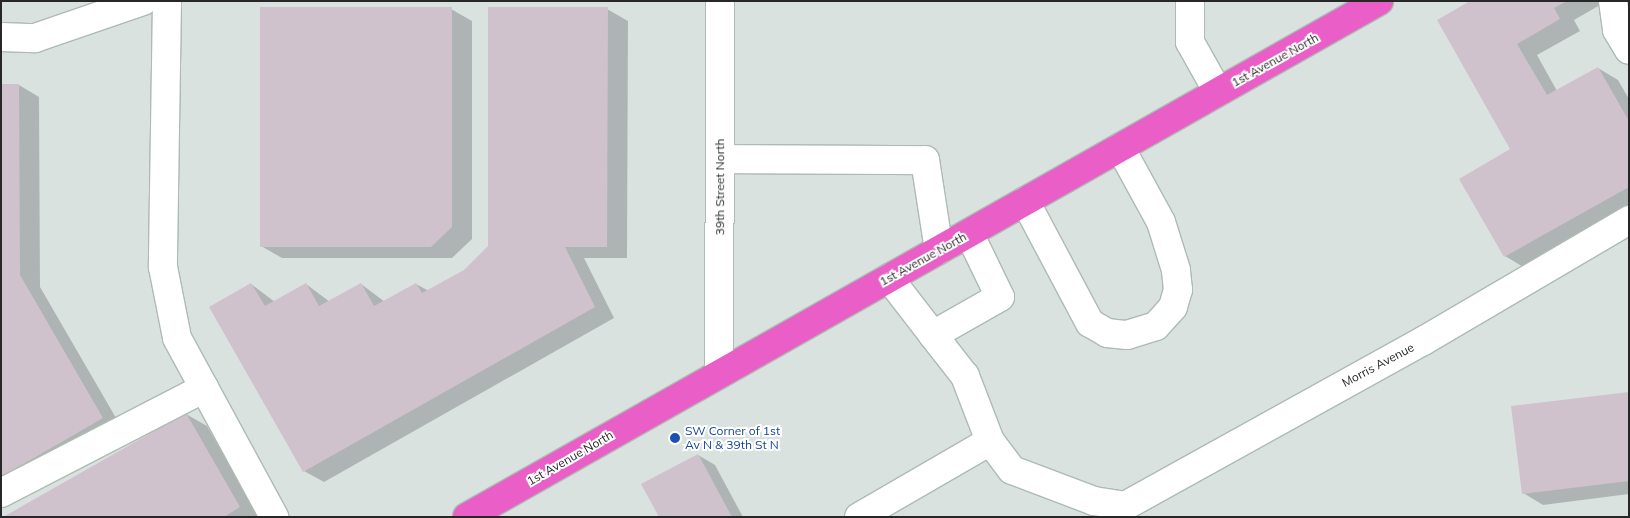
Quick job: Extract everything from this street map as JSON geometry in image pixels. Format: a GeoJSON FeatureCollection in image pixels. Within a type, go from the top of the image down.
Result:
{"type":"FeatureCollection","features":[{"type":"Feature","properties":{"kind":"main road","name":"1st Avenue North"},"geometry":{"type":"LineString","coordinates":[[471,516],[719,373],[1379,1]]}},
{"type":"Feature","properties":{"kind":"street"},"geometry":{"type":"LineString","coordinates":[[1,38],[35,38],[143,1]]}},
{"type":"Feature","properties":{"kind":"street"},"geometry":{"type":"LineString","coordinates":[[167,1],[163,267],[177,338],[274,517]]}},
{"type":"Feature","properties":{"kind":"street","name":"39th Street North"},"geometry":{"type":"LineString","coordinates":[[719,373],[720,1]]}},
{"type":"Feature","properties":{"kind":"street"},"geometry":{"type":"LineString","coordinates":[[1190,1],[1190,42],[1218,92]]}},
{"type":"Feature","properties":{"kind":"street"},"geometry":{"type":"LineString","coordinates":[[1613,1],[1617,30],[1629,50]]}},
{"type":"Feature","properties":{"kind":"street"},"geometry":{"type":"LineString","coordinates":[[1025,201],[1090,323],[1107,333],[1127,335],[1156,326],[1173,306],[1178,290],[1176,270],[1161,222],[1120,147]]}},
{"type":"Feature","properties":{"kind":"street"},"geometry":{"type":"LineString","coordinates":[[720,159],[925,160],[939,250]]}},
{"type":"Feature","properties":{"kind":"street","name":"Morris Avenue"},"geometry":{"type":"LineString","coordinates":[[990,442],[1012,470],[1094,501],[1124,506],[1423,341],[1629,220]]}},
{"type":"Feature","properties":{"kind":"street"},"geometry":{"type":"LineString","coordinates":[[933,335],[1000,297],[968,233]]}},
{"type":"Feature","properties":{"kind":"street"},"geometry":{"type":"LineString","coordinates":[[859,517],[990,442],[965,376],[889,278]]}},
{"type":"Feature","properties":{"kind":"street"},"geometry":{"type":"LineString","coordinates":[[1,493],[204,388]]}},
{"type":"Feature","properties":{"kind":"shaded area"},"geometry":{"type":"Polygon","coordinates":[[[1,1],[1629,1],[1629,517],[1,517],[1,1]]]}},
{"type":"Feature","properties":{"kind":"building"},"geometry":{"type":"Polygon","coordinates":[[[1470,1],[1567,1],[1554,8],[1560,19],[1517,44],[1547,95],[1598,67],[1629,121],[1629,187],[1504,257],[1459,179],[1510,149],[1437,20],[1470,1]]]}},
{"type":"Feature","properties":{"kind":"building"},"geometry":{"type":"Polygon","coordinates":[[[260,7],[452,7],[452,227],[431,247],[260,247],[260,7]]]}},
{"type":"Feature","properties":{"kind":"building"},"geometry":{"type":"Polygon","coordinates":[[[488,7],[608,7],[607,247],[565,247],[595,307],[303,472],[209,307],[251,283],[265,306],[306,283],[319,306],[361,283],[374,306],[416,283],[422,293],[464,270],[488,246],[488,7]]]}},
{"type":"Feature","properties":{"kind":"building"},"geometry":{"type":"Polygon","coordinates":[[[1,84],[19,84],[20,275],[103,418],[1,477],[1,84]]]}},
{"type":"Feature","properties":{"kind":"building"},"geometry":{"type":"Polygon","coordinates":[[[1629,392],[1629,481],[1522,494],[1511,406],[1629,392]]]}},
{"type":"Feature","properties":{"kind":"building"},"geometry":{"type":"Polygon","coordinates":[[[186,413],[240,507],[224,517],[3,517],[186,413]]]}},
{"type":"Feature","properties":{"kind":"building"},"geometry":{"type":"Polygon","coordinates":[[[698,454],[732,517],[659,517],[641,484],[698,454]]]}},
{"type":"Feature","properties":{"kind":"place","name":"SW Corner of 1st Av N & 39th St N"},"geometry":{"type":"Point","coordinates":[675,438]}}]}
